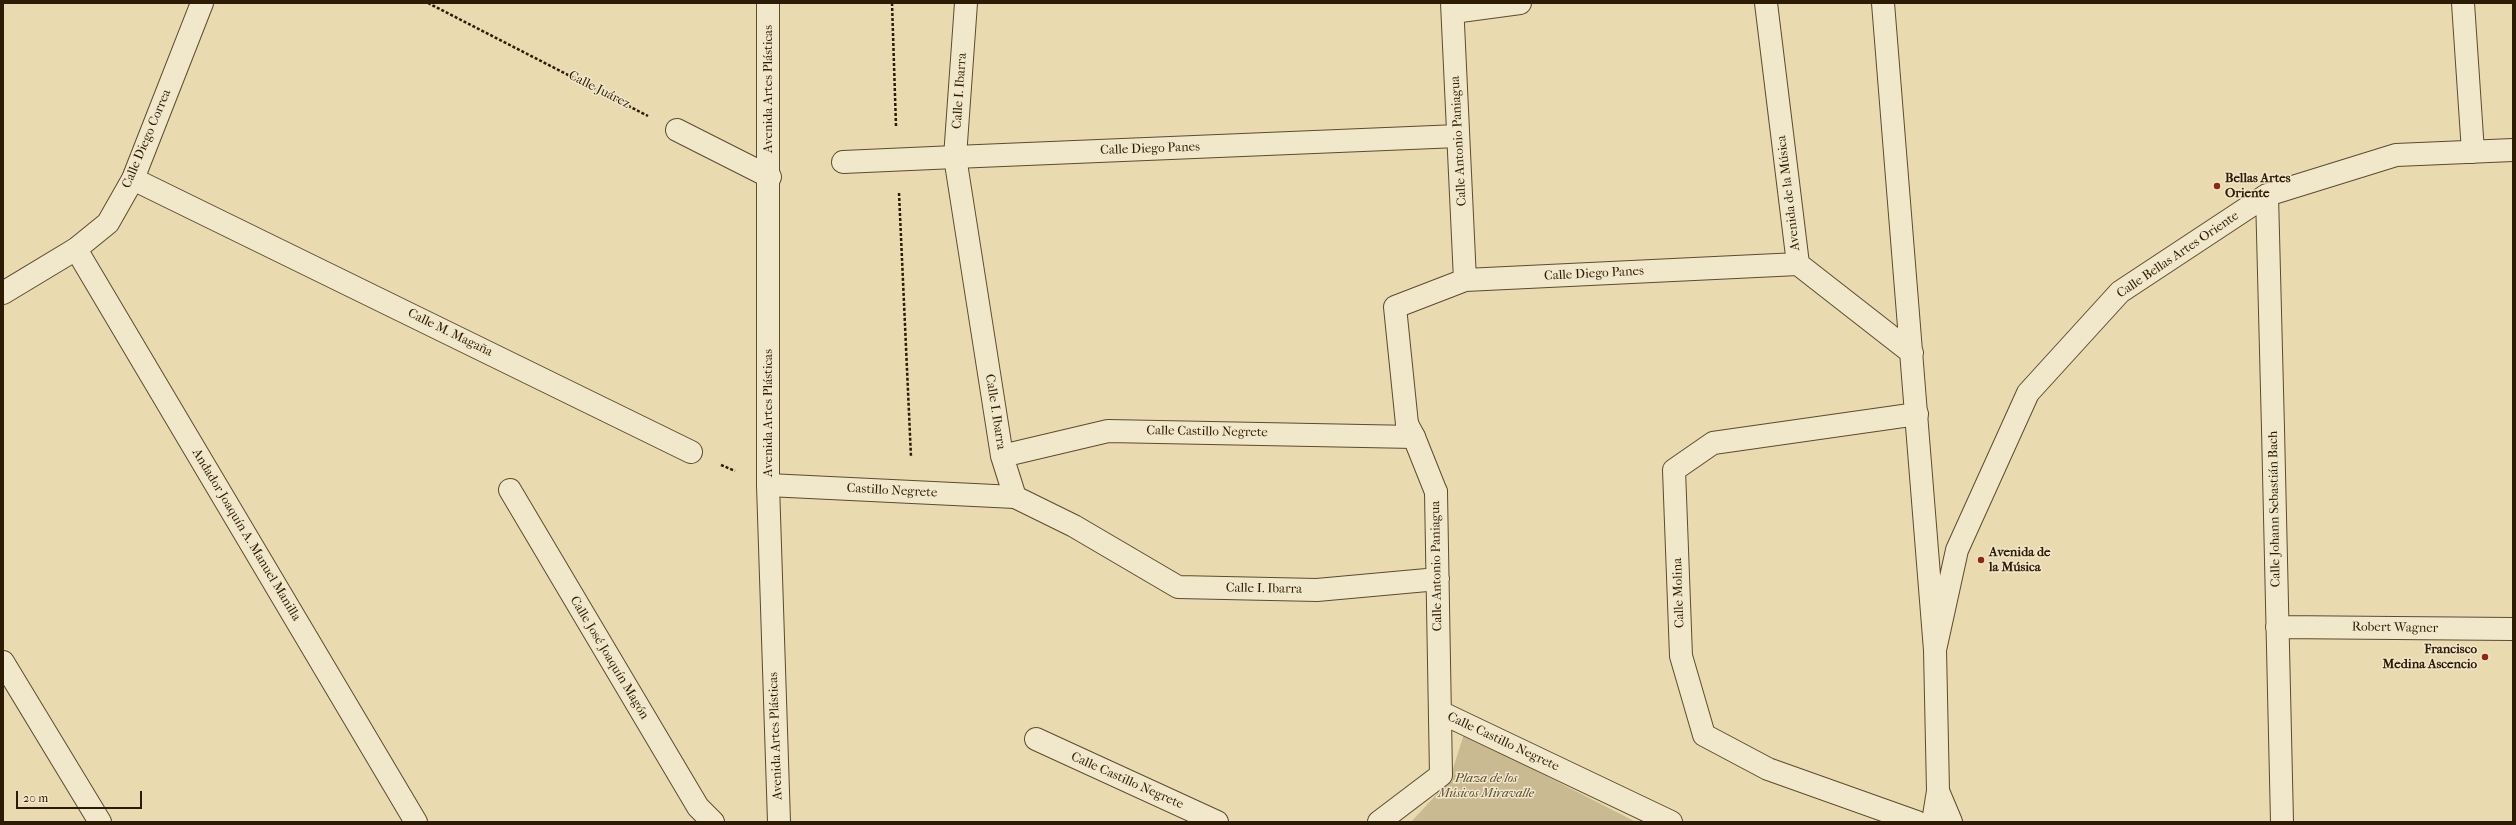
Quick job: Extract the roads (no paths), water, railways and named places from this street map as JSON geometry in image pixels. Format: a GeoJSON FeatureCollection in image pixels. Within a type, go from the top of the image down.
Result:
{"type":"FeatureCollection","features":[{"type":"Feature","properties":{"kind":"street","name":"Calle Diego Correa"},"geometry":{"type":"LineString","coordinates":[[3,293],[76,249],[108,223],[133,179],[202,3]]}},
{"type":"Feature","properties":{"kind":"street","name":"Avenida Artes Plásticas"},"geometry":{"type":"LineString","coordinates":[[768,3],[770,178],[768,485],[778,822]]}},
{"type":"Feature","properties":{"kind":"street","name":"Calle I. Ibarra"},"geometry":{"type":"LineString","coordinates":[[966,3],[955,157],[1002,456],[1015,497],[1074,526],[1178,587],[1317,590],[1438,579]]}},
{"type":"Feature","properties":{"kind":"street"},"geometry":{"type":"LineString","coordinates":[[1452,8],[1520,3]]}},
{"type":"Feature","properties":{"kind":"street","name":"Avenida de la Música"},"geometry":{"type":"LineString","coordinates":[[1766,3],[1798,264],[1912,353]]}},
{"type":"Feature","properties":{"kind":"street"},"geometry":{"type":"LineString","coordinates":[[1883,3],[1935,650],[1938,791],[1933,822]]}},
{"type":"Feature","properties":{"kind":"street"},"geometry":{"type":"LineString","coordinates":[[2463,3],[2473,152]]}},
{"type":"Feature","properties":{"kind":"street","name":"Calle Antonio Paniagua"},"geometry":{"type":"LineString","coordinates":[[1452,8],[1465,280]]}},
{"type":"Feature","properties":{"kind":"street"},"geometry":{"type":"LineString","coordinates":[[677,130],[770,178]]}},
{"type":"Feature","properties":{"kind":"street","name":"Calle Diego Panes"},"geometry":{"type":"LineString","coordinates":[[843,162],[1458,136]]}},
{"type":"Feature","properties":{"kind":"street","name":"Calle Bellas Artes Oriente"},"geometry":{"type":"LineString","coordinates":[[1935,650],[1957,550],[2028,393],[2120,292],[2267,195],[2396,155],[2513,150]]}},
{"type":"Feature","properties":{"kind":"street","name":"Calle M. Magaña"},"geometry":{"type":"LineString","coordinates":[[133,179],[691,452]]}},
{"type":"Feature","properties":{"kind":"street","name":"Calle Johann Sebastián Bach"},"geometry":{"type":"LineString","coordinates":[[2267,195],[2282,822]]}},
{"type":"Feature","properties":{"kind":"street","name":"Andador Joaquín A. Manuel Manilla"},"geometry":{"type":"LineString","coordinates":[[76,249],[416,822]]}},
{"type":"Feature","properties":{"kind":"street","name":"Calle Diego Panes"},"geometry":{"type":"LineString","coordinates":[[1395,307],[1465,280],[1798,264]]}},
{"type":"Feature","properties":{"kind":"street","name":"Calle Antonio Paniagua"},"geometry":{"type":"LineString","coordinates":[[1395,307],[1411,430],[1436,492],[1440,712]]}},
{"type":"Feature","properties":{"kind":"street","name":"Calle Molina"},"geometry":{"type":"LineString","coordinates":[[1917,414],[1713,443],[1674,470],[1681,656],[1704,735],[1768,769],[1917,822]]}},
{"type":"Feature","properties":{"kind":"street","name":"Calle Castillo Negrete"},"geometry":{"type":"LineString","coordinates":[[1002,456],[1108,431],[1411,430]]}},
{"type":"Feature","properties":{"kind":"street","name":"Castillo Negrete"},"geometry":{"type":"LineString","coordinates":[[768,485],[1015,497]]}},
{"type":"Feature","properties":{"kind":"street","name":"Calle José Joaquín Magón"},"geometry":{"type":"LineString","coordinates":[[510,490],[698,807],[714,822]]}},
{"type":"Feature","properties":{"kind":"street","name":"Robert Wagner"},"geometry":{"type":"LineString","coordinates":[[2278,627],[2513,630]]}},
{"type":"Feature","properties":{"kind":"street"},"geometry":{"type":"LineString","coordinates":[[3,662],[100,822]]}},
{"type":"Feature","properties":{"kind":"street","name":"Calle Castillo Negrete"},"geometry":{"type":"LineString","coordinates":[[1378,822],[1441,775],[1440,712],[1671,822]]}},
{"type":"Feature","properties":{"kind":"street","name":"Calle Castillo Negrete"},"geometry":{"type":"LineString","coordinates":[[1036,739],[1217,822]]}},
{"type":"Feature","properties":{"kind":"street"},"geometry":{"type":"LineString","coordinates":[[1938,791],[1951,822]]}},
{"type":"Feature","properties":{"kind":"place","name":"Bellas Artes Oriente"},"geometry":{"type":"Point","coordinates":[2217,186]}},
{"type":"Feature","properties":{"kind":"place","name":"Avenida de la Música"},"geometry":{"type":"Point","coordinates":[1981,560]}},
{"type":"Feature","properties":{"kind":"place","name":"Francisco Medina Ascencio"},"geometry":{"type":"Point","coordinates":[2485,657]}},
{"type":"Feature","properties":{"kind":"park label","name":"Plaza de los Músicos Miravalle"},"geometry":{"type":"Point","coordinates":[1486,786]}}]}
